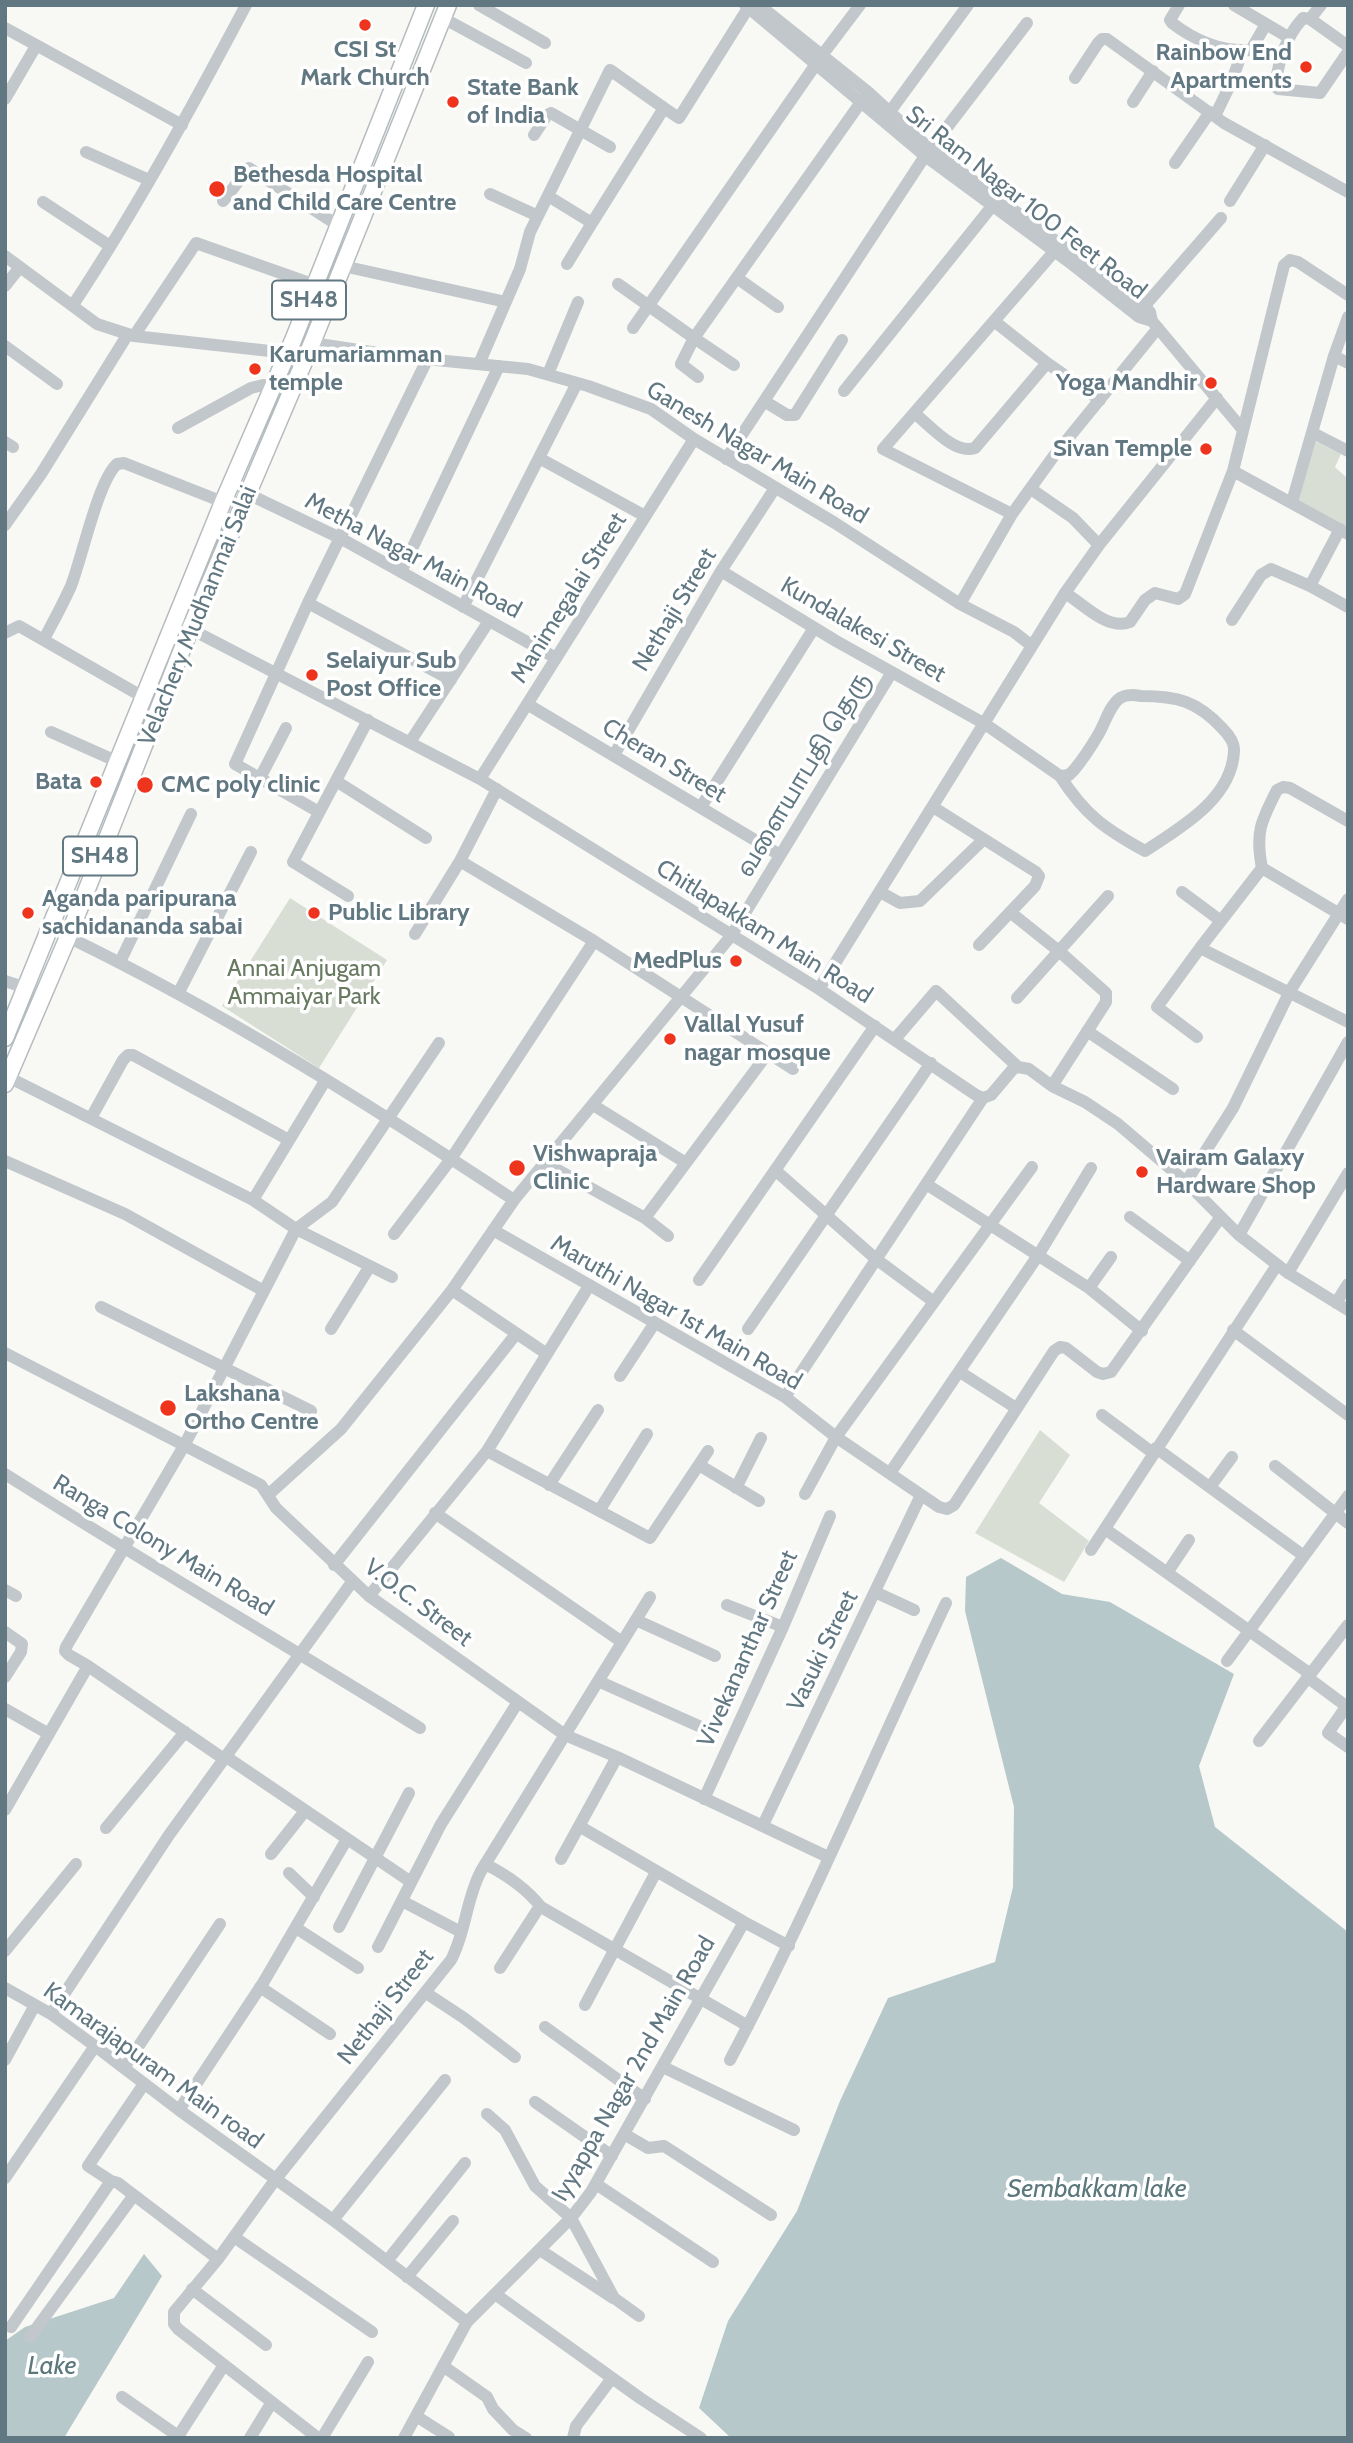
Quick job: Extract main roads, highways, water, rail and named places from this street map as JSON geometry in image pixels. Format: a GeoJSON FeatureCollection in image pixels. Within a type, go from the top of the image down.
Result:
{"type":"FeatureCollection","features":[{"type":"Feature","properties":{"kind":"main road","name":"Velachery Mudhanmai Salai"},"geometry":{"type":"LineString","coordinates":[[5,1038],[223,502],[288,353],[426,5]]}},
{"type":"Feature","properties":{"kind":"main road","name":"Velachery Mudhanmai Salai"},"geometry":{"type":"LineString","coordinates":[[7,1080],[68,937],[191,627],[312,343],[445,12]]}},
{"type":"Feature","properties":{"kind":"water","name":"Sembakkam lake"},"geometry":{"type":"Polygon","coordinates":[[[1001,1558],[1062,1594],[1110,1602],[1234,1674],[1199,1766],[1215,1827],[1348,1932],[1348,2438],[731,2438],[699,2408],[728,2321],[797,2211],[840,2101],[888,1998],[995,1962],[1013,1887],[1014,1807],[965,1611],[966,1577],[1001,1558]]]}},
{"type":"Feature","properties":{"kind":"water","name":"Lake"},"geometry":{"type":"Polygon","coordinates":[[[144,2254],[162,2276],[64,2438],[5,2438],[5,2341],[25,2327],[114,2298],[144,2254]]]}},
{"type":"Feature","properties":{"kind":"place","name":"CSI St Mark Church"},"geometry":{"type":"Point","coordinates":[365,25]}},
{"type":"Feature","properties":{"kind":"place","name":"Rainbow End Apartments"},"geometry":{"type":"Point","coordinates":[1306,67]}},
{"type":"Feature","properties":{"kind":"place","name":"State Bank of India"},"geometry":{"type":"Point","coordinates":[453,102]}},
{"type":"Feature","properties":{"kind":"place","name":"Bethesda Hospital and Child Care Centre"},"geometry":{"type":"Point","coordinates":[217,189]}},
{"type":"Feature","properties":{"kind":"place","name":"Karumariamman temple"},"geometry":{"type":"Point","coordinates":[255,369]}},
{"type":"Feature","properties":{"kind":"place","name":"Yoga Mandhir"},"geometry":{"type":"Point","coordinates":[1211,383]}},
{"type":"Feature","properties":{"kind":"place","name":"Sivan Temple"},"geometry":{"type":"Point","coordinates":[1206,449]}},
{"type":"Feature","properties":{"kind":"place","name":"Selaiyur Sub Post Office"},"geometry":{"type":"Point","coordinates":[312,675]}},
{"type":"Feature","properties":{"kind":"place","name":"Bata"},"geometry":{"type":"Point","coordinates":[96,782]}},
{"type":"Feature","properties":{"kind":"place","name":"CMC poly clinic"},"geometry":{"type":"Point","coordinates":[145,785]}},
{"type":"Feature","properties":{"kind":"place","name":"Aganda paripurana sachidananda sabai"},"geometry":{"type":"Point","coordinates":[28,913]}},
{"type":"Feature","properties":{"kind":"place","name":"Public Library"},"geometry":{"type":"Point","coordinates":[314,913]}},
{"type":"Feature","properties":{"kind":"place","name":"MedPlus"},"geometry":{"type":"Point","coordinates":[736,961]}},
{"type":"Feature","properties":{"kind":"place","name":"Vallal Yusuf nagar mosque"},"geometry":{"type":"Point","coordinates":[670,1039]}},
{"type":"Feature","properties":{"kind":"place","name":"Vishwapraja Clinic"},"geometry":{"type":"Point","coordinates":[517,1168]}},
{"type":"Feature","properties":{"kind":"place","name":"Vairam Galaxy Hardware Shop"},"geometry":{"type":"Point","coordinates":[1142,1172]}},
{"type":"Feature","properties":{"kind":"place","name":"Lakshana Ortho Centre"},"geometry":{"type":"Point","coordinates":[168,1408]}},
{"type":"Feature","properties":{"kind":"park label","name":"Annai Anjugam Ammaiyar Park"},"geometry":{"type":"Point","coordinates":[304,983]}}]}
